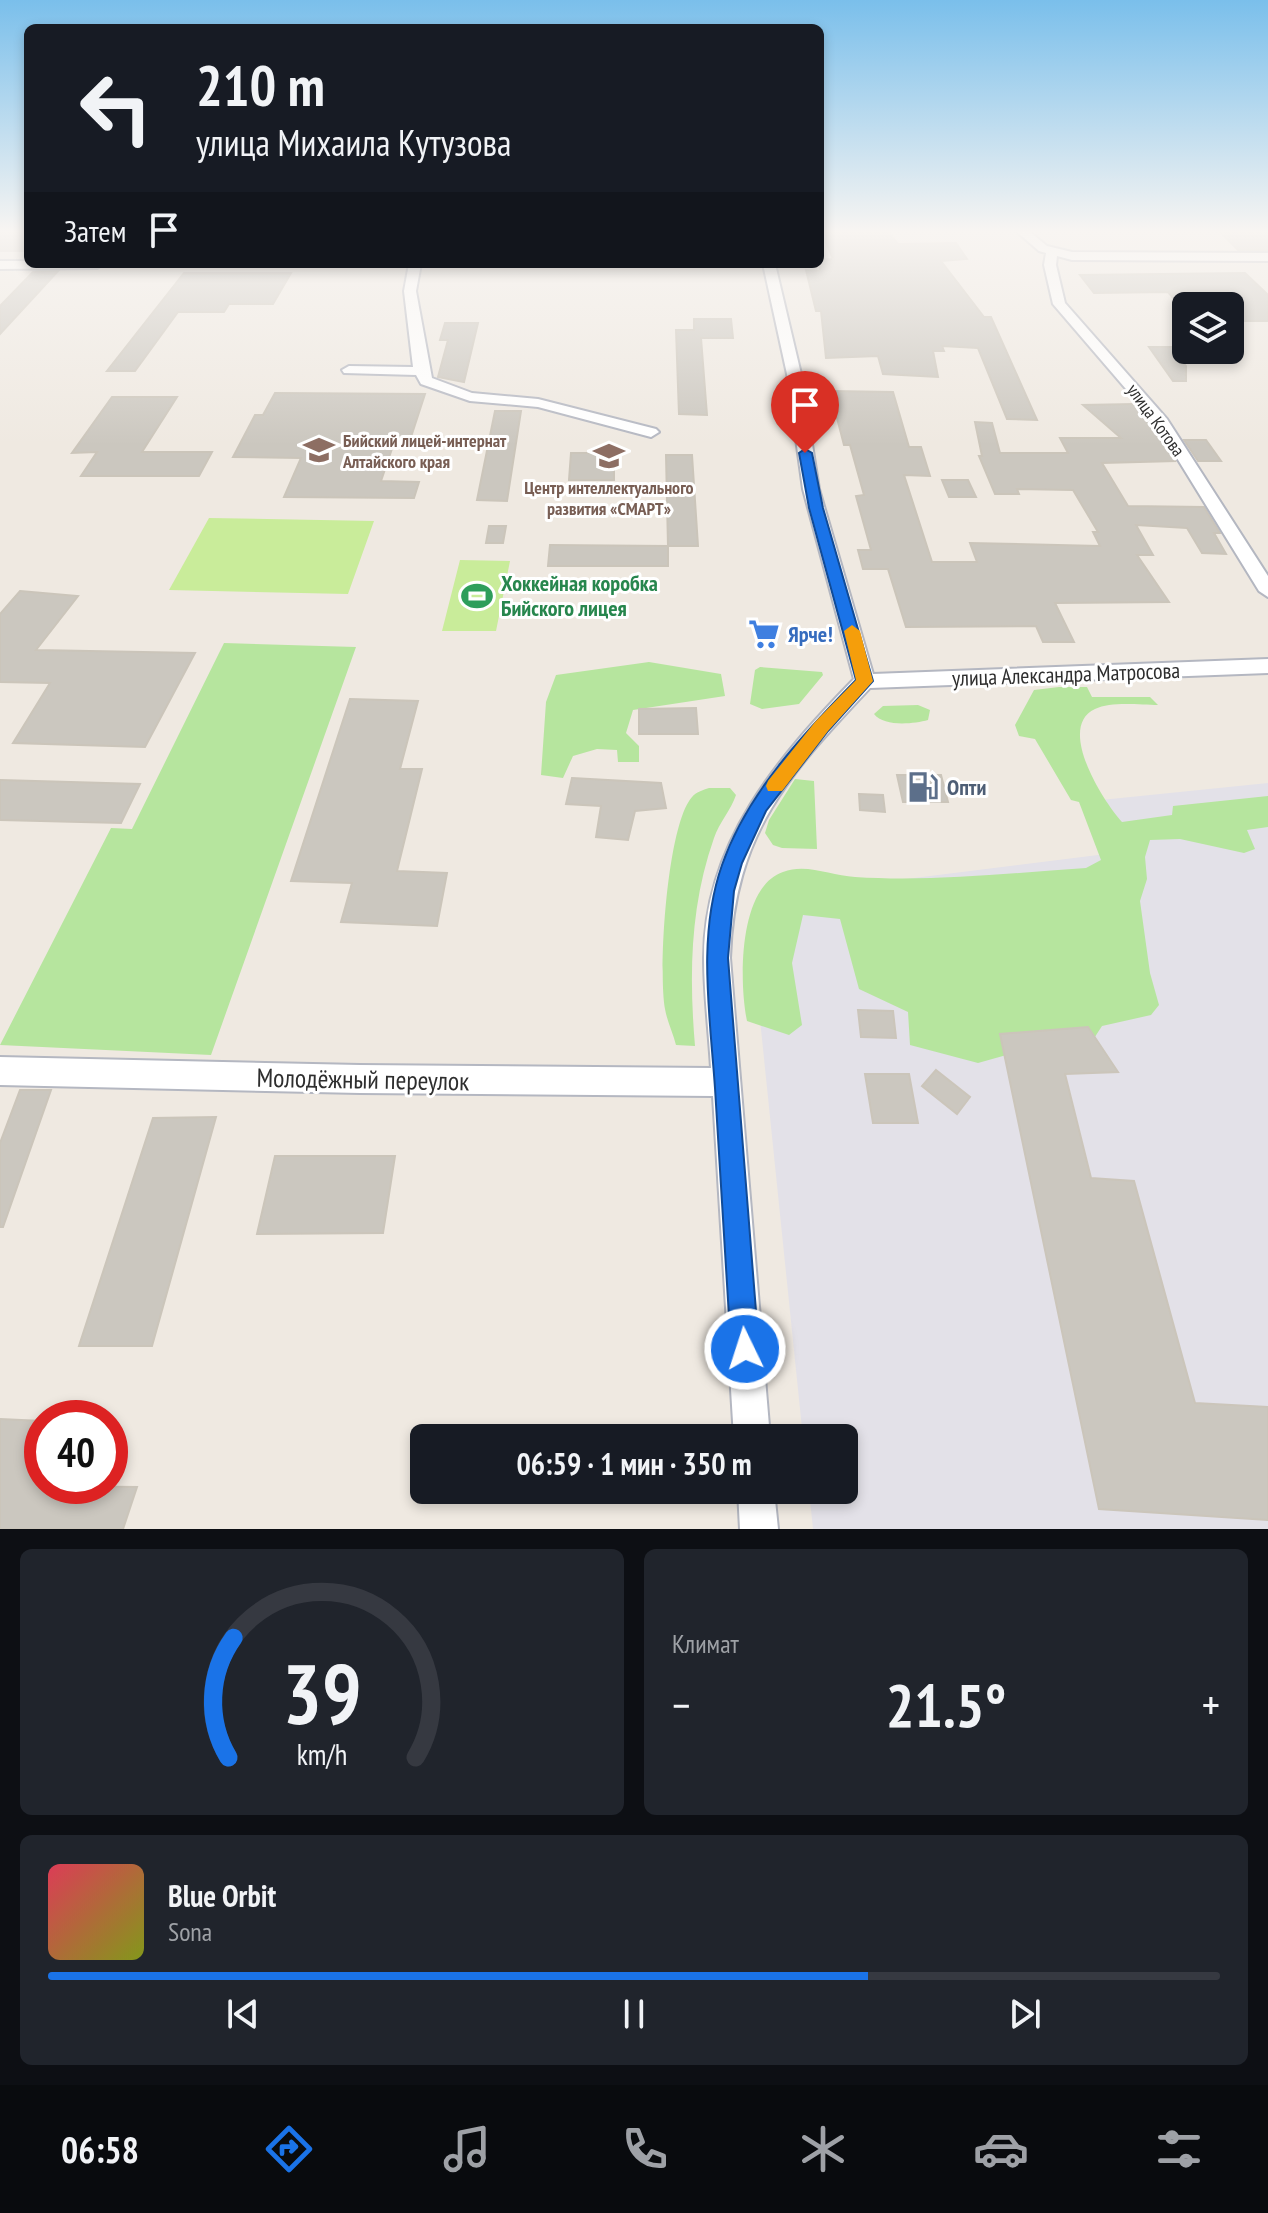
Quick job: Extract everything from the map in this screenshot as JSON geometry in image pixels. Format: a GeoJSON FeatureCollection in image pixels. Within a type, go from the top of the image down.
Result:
{"type":"FeatureCollection","features":[{"type":"Feature","properties":{"kind":"street"},"geometry":{"type":"LineString","coordinates":[[412,302],[421,371],[426,381],[452,392],[538,403],[651,432]]}},
{"type":"Feature","properties":{"kind":"street"},"geometry":{"type":"LineString","coordinates":[[751,1424],[717,958],[724,891],[732,863],[758,807],[821,726],[865,681],[811,489],[794,374],[778,302]]}},
{"type":"Feature","properties":{"kind":"street","name":"улица Котова"},"geometry":{"type":"LineString","coordinates":[[1059,302],[1162,422],[1268,591]]}},
{"type":"Feature","properties":{"kind":"street"},"geometry":{"type":"LineString","coordinates":[[349,370],[421,371]]}},
{"type":"Feature","properties":{"kind":"street","name":"улица Александра Матросова"},"geometry":{"type":"LineString","coordinates":[[865,681],[1268,666]]}},
{"type":"Feature","properties":{"kind":"street","name":"Молодёжный переулок"},"geometry":{"type":"LineString","coordinates":[[1,1074],[727,1082]]}},
{"type":"Feature","properties":{"kind":"street"},"geometry":{"type":"LineString","coordinates":[[757,1504],[759,1529]]}},
{"type":"Feature","properties":{"kind":"shaded area"},"geometry":{"type":"Polygon","coordinates":[[[1268,783],[1268,1529],[813,1529],[810,1504],[858,1504],[858,1424],[802,1424],[754,961],[762,897],[1122,852],[1101,800],[1268,783]]]}},
{"type":"Feature","properties":{"kind":"green space"},"geometry":{"type":"Polygon","coordinates":[[[209,518],[374,521],[348,594],[169,590],[209,518]]]}},
{"type":"Feature","properties":{"kind":"green space","name":"Хоккейная коробка Бийского лицея"},"geometry":{"type":"Polygon","coordinates":[[[460,560],[510,561],[496,631],[442,631],[460,560]]]}},
{"type":"Feature","properties":{"kind":"green space"},"geometry":{"type":"Polygon","coordinates":[[[224,643],[356,647],[211,1055],[0,1045],[111,828],[132,829],[224,643]]]}},
{"type":"Feature","properties":{"kind":"green space"},"geometry":{"type":"Polygon","coordinates":[[[649,662],[721,674],[725,696],[633,710],[626,733],[639,746],[639,762],[618,762],[617,750],[597,749],[573,756],[563,778],[541,775],[546,702],[556,675],[649,662]]]}},
{"type":"Feature","properties":{"kind":"green space"},"geometry":{"type":"Polygon","coordinates":[[[760,667],[822,672],[823,675],[799,704],[762,709],[750,704],[755,670],[760,667]]]}},
{"type":"Feature","properties":{"kind":"green space"},"geometry":{"type":"Polygon","coordinates":[[[1087,687],[1092,697],[1150,697],[1158,705],[1117,704],[1095,709],[1084,718],[1080,731],[1081,747],[1095,782],[1122,822],[1172,815],[1173,806],[1268,796],[1268,827],[1247,830],[1255,849],[1244,853],[1180,839],[1150,840],[1145,857],[1147,879],[1140,901],[1150,973],[1159,1005],[1151,1015],[1102,1026],[1089,1046],[1039,1046],[978,1063],[910,1045],[908,1012],[859,989],[840,919],[803,915],[792,963],[802,1025],[789,1035],[747,1021],[743,961],[750,916],[757,896],[768,881],[783,872],[810,869],[855,877],[941,878],[1086,868],[1101,860],[1079,802],[1071,800],[1035,739],[1019,736],[1015,725],[1034,690],[1087,687]]]}},
{"type":"Feature","properties":{"kind":"green space"},"geometry":{"type":"Polygon","coordinates":[[[918,705],[930,710],[928,720],[892,723],[874,714],[883,706],[918,705]]]}},
{"type":"Feature","properties":{"kind":"green space"},"geometry":{"type":"Polygon","coordinates":[[[795,779],[814,781],[817,849],[782,848],[773,845],[765,833],[769,820],[795,779]]]}},
{"type":"Feature","properties":{"kind":"green space"},"geometry":{"type":"Polygon","coordinates":[[[709,788],[730,788],[736,795],[714,838],[700,889],[692,967],[695,1046],[676,1045],[666,1014],[663,990],[666,899],[683,813],[694,795],[709,788]]]}},
{"type":"Feature","properties":{"kind":"building"},"geometry":{"type":"Polygon","coordinates":[[[4,302],[29,302],[0,334],[0,306],[4,302]]]}},
{"type":"Feature","properties":{"kind":"building"},"geometry":{"type":"Polygon","coordinates":[[[161,302],[274,302],[229,304],[224,312],[178,312],[135,371],[107,371],[161,302]]]}},
{"type":"Feature","properties":{"kind":"building"},"geometry":{"type":"Polygon","coordinates":[[[814,302],[973,302],[984,317],[991,317],[1037,420],[1007,419],[978,348],[942,346],[944,351],[933,351],[938,377],[883,374],[878,356],[826,358],[821,311],[816,311],[814,302]]]}},
{"type":"Feature","properties":{"kind":"building"},"geometry":{"type":"Polygon","coordinates":[[[1244,302],[1268,302],[1268,321],[1244,321],[1244,302]]]}},
{"type":"Feature","properties":{"kind":"building"},"geometry":{"type":"Polygon","coordinates":[[[694,319],[731,319],[733,338],[701,338],[707,415],[679,414],[676,330],[694,330],[694,319]]]}},
{"type":"Feature","properties":{"kind":"building"},"geometry":{"type":"Polygon","coordinates":[[[445,323],[478,323],[464,382],[438,377],[448,340],[440,340],[445,323]]]}},
{"type":"Feature","properties":{"kind":"building"},"geometry":{"type":"Polygon","coordinates":[[[1149,347],[1172,347],[1172,364],[1186,366],[1186,381],[1173,381],[1149,347]]]}},
{"type":"Feature","properties":{"kind":"building"},"geometry":{"type":"Polygon","coordinates":[[[830,391],[893,392],[909,447],[921,447],[930,476],[904,475],[932,562],[977,562],[970,543],[1100,546],[1093,532],[1098,532],[1073,490],[1017,489],[1019,494],[995,494],[979,456],[982,456],[975,422],[992,423],[1000,453],[1068,453],[1060,438],[1121,438],[1083,405],[1135,404],[1154,426],[1175,461],[1102,463],[1128,506],[1204,507],[1220,533],[1214,533],[1226,554],[1202,553],[1187,528],[1136,525],[1153,555],[1137,555],[1169,602],[1055,603],[1074,642],[1043,642],[1036,626],[906,627],[888,569],[863,569],[858,550],[871,550],[856,496],[864,495],[850,445],[844,445],[830,391]]]}},
{"type":"Feature","properties":{"kind":"building","name":"Бийский лицей-интернат Алтайского края"},"geometry":{"type":"Polygon","coordinates":[[[275,393],[425,394],[411,437],[396,437],[381,481],[419,482],[414,498],[284,497],[301,458],[233,457],[255,415],[263,415],[275,393]]]}},
{"type":"Feature","properties":{"kind":"building"},"geometry":{"type":"Polygon","coordinates":[[[112,397],[177,397],[142,452],[212,452],[199,476],[81,476],[97,452],[72,453],[112,397]]]}},
{"type":"Feature","properties":{"kind":"building"},"geometry":{"type":"Polygon","coordinates":[[[495,411],[521,411],[507,501],[477,500],[495,411]]]}},
{"type":"Feature","properties":{"kind":"building"},"geometry":{"type":"Polygon","coordinates":[[[1184,440],[1206,440],[1221,461],[1198,461],[1184,440]]]}},
{"type":"Feature","properties":{"kind":"building"},"geometry":{"type":"Polygon","coordinates":[[[571,453],[614,453],[614,480],[569,480],[571,453]]]}},
{"type":"Feature","properties":{"kind":"building"},"geometry":{"type":"Polygon","coordinates":[[[666,455],[692,455],[698,546],[668,546],[666,455]]]}},
{"type":"Feature","properties":{"kind":"building"},"geometry":{"type":"Polygon","coordinates":[[[942,480],[968,480],[976,497],[949,497],[942,480]]]}},
{"type":"Feature","properties":{"kind":"building"},"geometry":{"type":"Polygon","coordinates":[[[489,526],[506,526],[503,543],[486,543],[489,526]]]}},
{"type":"Feature","properties":{"kind":"building"},"geometry":{"type":"Polygon","coordinates":[[[550,545],[668,546],[668,566],[548,566],[550,545]]]}},
{"type":"Feature","properties":{"kind":"building"},"geometry":{"type":"Polygon","coordinates":[[[20,591],[78,596],[36,650],[195,653],[145,747],[13,743],[50,683],[0,682],[0,614],[20,591]]]}},
{"type":"Feature","properties":{"kind":"building"},"geometry":{"type":"Polygon","coordinates":[[[350,699],[418,701],[400,769],[422,769],[397,871],[447,873],[437,926],[341,922],[352,883],[291,881],[350,699]]]}},
{"type":"Feature","properties":{"kind":"building"},"geometry":{"type":"Polygon","coordinates":[[[696,708],[698,734],[639,734],[639,709],[696,708]]]}},
{"type":"Feature","properties":{"kind":"building"},"geometry":{"type":"Polygon","coordinates":[[[897,775],[941,775],[948,802],[903,802],[897,775]]]}},
{"type":"Feature","properties":{"kind":"building"},"geometry":{"type":"Polygon","coordinates":[[[572,778],[661,783],[666,808],[635,811],[628,840],[596,837],[601,806],[566,804],[572,778]]]}},
{"type":"Feature","properties":{"kind":"building"},"geometry":{"type":"Polygon","coordinates":[[[0,780],[140,784],[121,823],[0,820],[0,780]]]}},
{"type":"Feature","properties":{"kind":"building"},"geometry":{"type":"Polygon","coordinates":[[[859,794],[883,795],[885,812],[860,810],[859,794]]]}},
{"type":"Feature","properties":{"kind":"building"},"geometry":{"type":"Polygon","coordinates":[[[858,1010],[893,1011],[896,1038],[861,1037],[858,1010]]]}},
{"type":"Feature","properties":{"kind":"building"},"geometry":{"type":"Polygon","coordinates":[[[1088,1027],[1118,1072],[1065,1074],[1091,1178],[1134,1181],[1195,1403],[1268,1407],[1268,1520],[1099,1509],[1000,1034],[1088,1027]]]}},
{"type":"Feature","properties":{"kind":"building"},"geometry":{"type":"Polygon","coordinates":[[[936,1070],[970,1097],[957,1114],[922,1086],[936,1070]]]}},
{"type":"Feature","properties":{"kind":"building"},"geometry":{"type":"Polygon","coordinates":[[[865,1074],[909,1074],[918,1123],[873,1123],[865,1074]]]}},
{"type":"Feature","properties":{"kind":"building"},"geometry":{"type":"Polygon","coordinates":[[[20,1090],[51,1090],[3,1227],[0,1227],[0,1143],[20,1090]]]}},
{"type":"Feature","properties":{"kind":"building"},"geometry":{"type":"Polygon","coordinates":[[[216,1117],[152,1346],[79,1346],[153,1118],[216,1117]]]}},
{"type":"Feature","properties":{"kind":"building"},"geometry":{"type":"Polygon","coordinates":[[[275,1156],[395,1156],[383,1233],[257,1234],[275,1156]]]}},
{"type":"Feature","properties":{"kind":"building"},"geometry":{"type":"Polygon","coordinates":[[[0,1419],[24,1420],[24,1504],[128,1504],[128,1487],[137,1487],[123,1529],[0,1529],[0,1419]]]}},
{"type":"Feature","properties":{"kind":"slow traffic"},"geometry":{"type":"LineString","coordinates":[[775,786],[821,726],[865,681],[852,631]]}},
{"type":"Feature","properties":{"kind":"place","name":"Бийский лицей-интернат Алтайского края"},"geometry":{"type":"Point","coordinates":[319,450]}},
{"type":"Feature","properties":{"kind":"place","name":"Центр интеллектуального развития «СМАРТ»"},"geometry":{"type":"Point","coordinates":[609,456]}},
{"type":"Feature","properties":{"kind":"place","name":"Хоккейная коробка Бийского лицея"},"geometry":{"type":"Point","coordinates":[477,596]}},
{"type":"Feature","properties":{"kind":"place","name":"Ярче!"},"geometry":{"type":"Point","coordinates":[764,634]}},
{"type":"Feature","properties":{"kind":"place","name":"Опти"},"geometry":{"type":"Point","coordinates":[923,787]}},
{"type":"Feature","properties":{"kind":"route"},"geometry":{"type":"LineString","coordinates":[[745,1349],[717,958],[724,891],[732,863],[758,807],[821,726],[865,681],[816,508],[805,453]]}}]}
